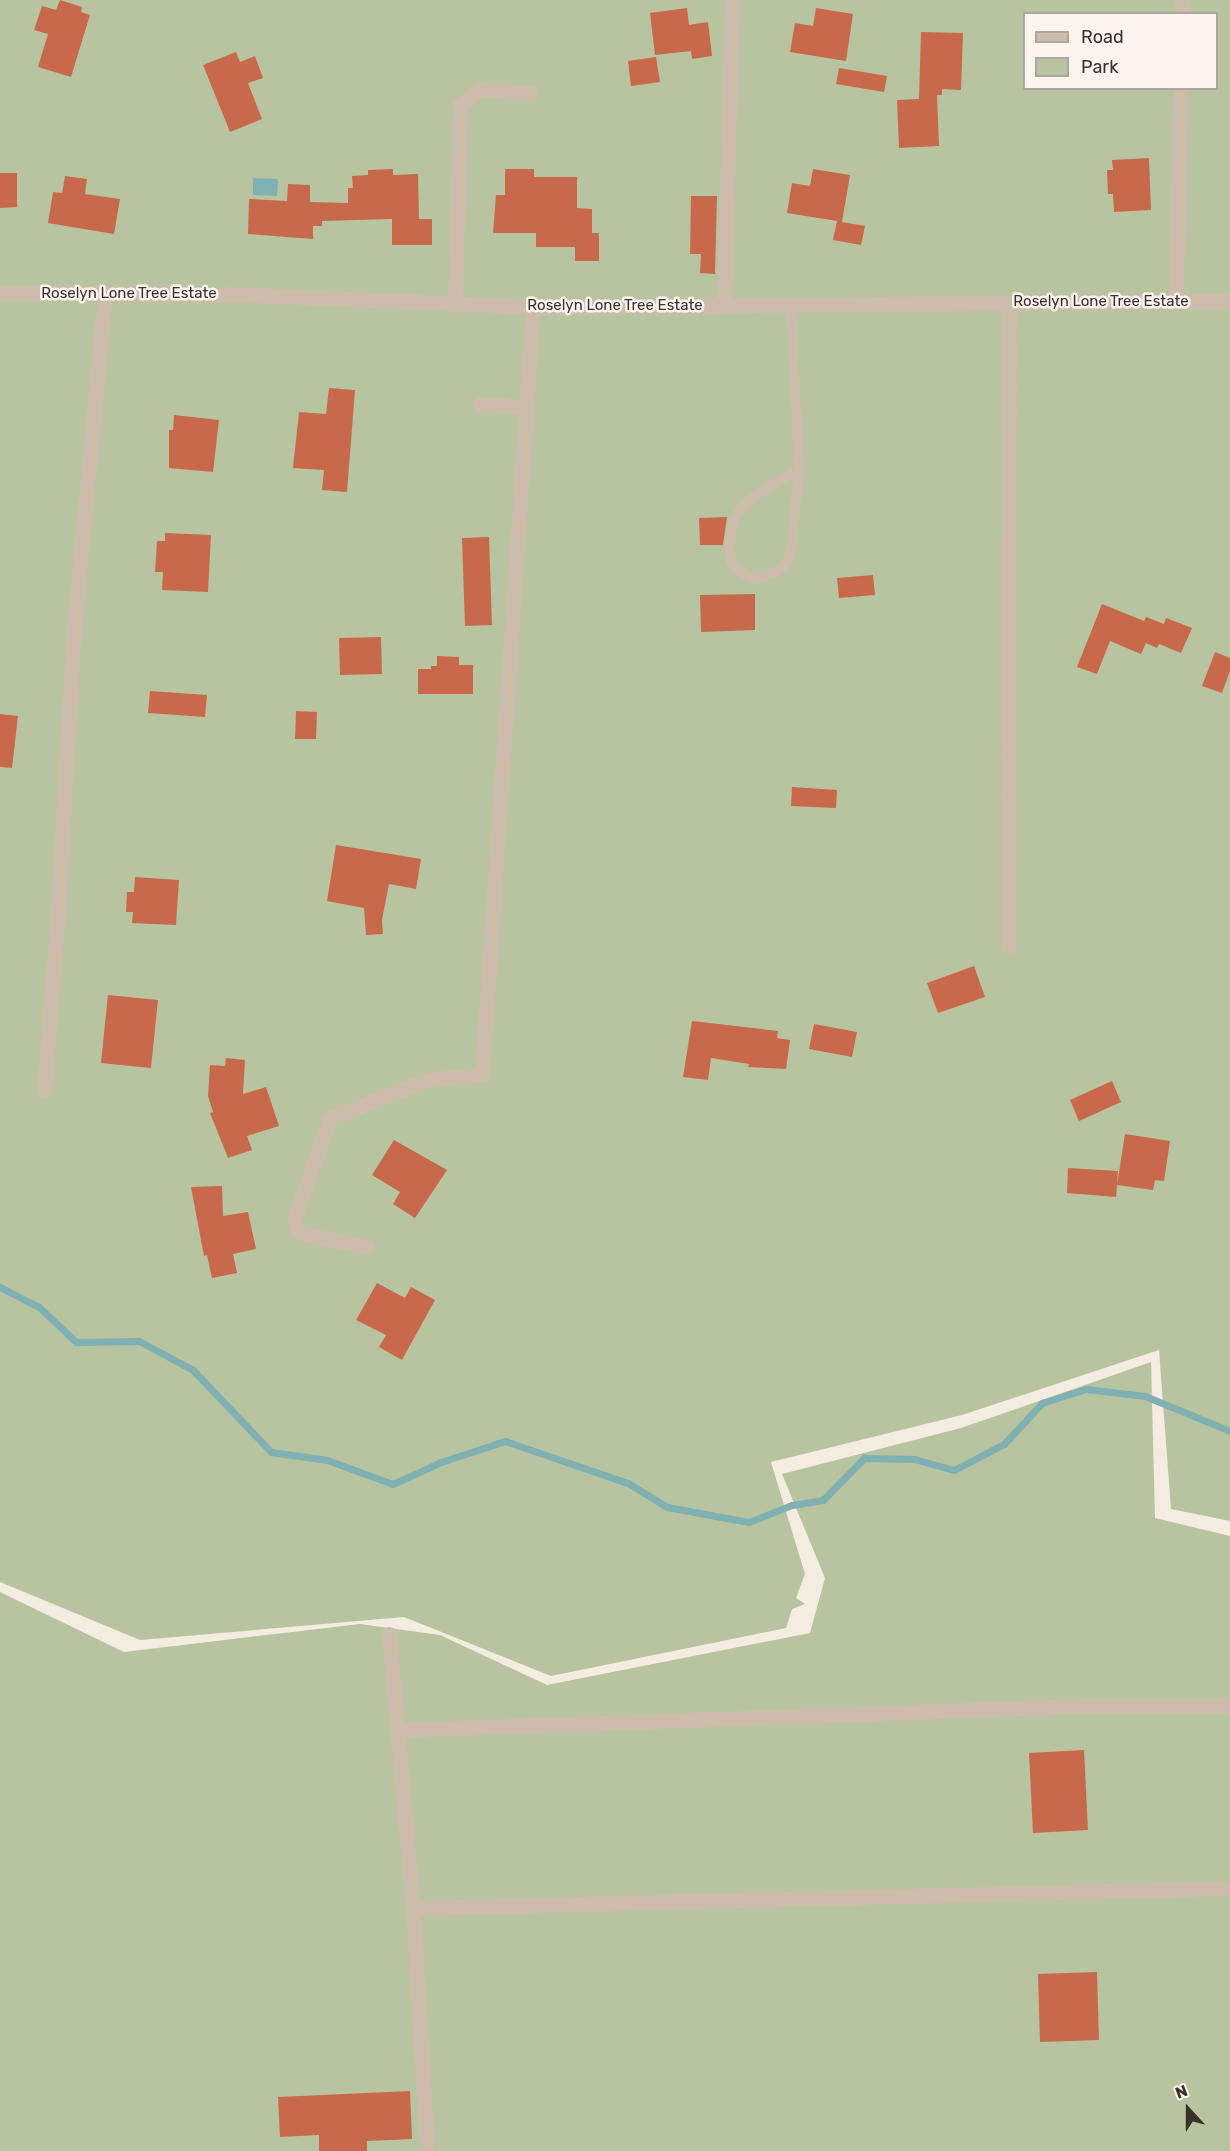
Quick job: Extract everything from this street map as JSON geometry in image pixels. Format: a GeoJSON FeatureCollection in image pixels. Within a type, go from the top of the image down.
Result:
{"type":"FeatureCollection","features":[{"type":"Feature","properties":{"kind":"street"},"geometry":{"type":"LineString","coordinates":[[724,305],[732,0]]}},
{"type":"Feature","properties":{"kind":"street"},"geometry":{"type":"LineString","coordinates":[[455,305],[460,105],[478,89],[530,93]]}},
{"type":"Feature","properties":{"kind":"street"},"geometry":{"type":"LineString","coordinates":[[1176,302],[1180,90]]}},
{"type":"Feature","properties":{"kind":"street","name":"Roselyn Lone Tree Estate"},"geometry":{"type":"LineString","coordinates":[[0,293],[227,294],[533,307],[1230,301]]}},
{"type":"Feature","properties":{"kind":"street"},"geometry":{"type":"LineString","coordinates":[[44,1091],[57,924],[74,627],[105,294]]}},
{"type":"Feature","properties":{"kind":"street"},"geometry":{"type":"LineString","coordinates":[[1008,946],[1009,303]]}},
{"type":"Feature","properties":{"kind":"street"},"geometry":{"type":"LineString","coordinates":[[367,1247],[304,1234],[297,1230],[294,1220],[330,1118],[419,1082],[482,1074],[533,307]]}},
{"type":"Feature","properties":{"kind":"street"},"geometry":{"type":"LineString","coordinates":[[480,405],[526,407]]}},
{"type":"Feature","properties":{"kind":"street"},"geometry":{"type":"LineString","coordinates":[[389,1634],[413,1908],[427,2151]]}},
{"type":"Feature","properties":{"kind":"street"},"geometry":{"type":"LineString","coordinates":[[399,1730],[1080,1706],[1230,1706]]}},
{"type":"Feature","properties":{"kind":"street"},"geometry":{"type":"LineString","coordinates":[[413,1908],[1230,1888]]}},
{"type":"Feature","properties":{"kind":"lane"},"geometry":{"type":"LineString","coordinates":[[791,305],[799,470],[791,553],[784,567],[755,579],[742,573],[731,561],[730,544],[733,524],[741,508],[757,494],[799,470]]}},
{"type":"Feature","properties":{"kind":"green space"},"geometry":{"type":"Polygon","coordinates":[[[0,0],[1230,0],[1230,1521],[1171,1509],[1159,1350],[962,1415],[771,1462],[805,1574],[796,1598],[805,1604],[792,1609],[786,1628],[551,1676],[404,1617],[140,1640],[0,1582],[0,0]]]}},
{"type":"Feature","properties":{"kind":"green space"},"geometry":{"type":"Polygon","coordinates":[[[1151,1362],[1155,1518],[1230,1536],[1230,2151],[0,2151],[0,1592],[124,1652],[360,1624],[440,1635],[547,1685],[810,1633],[825,1578],[782,1474],[961,1428],[1151,1362]]]}},
{"type":"Feature","properties":{"kind":"water"},"geometry":{"type":"Polygon","coordinates":[[[253,178],[278,179],[277,196],[253,195],[253,178]]]}},
{"type":"Feature","properties":{"kind":"building"},"geometry":{"type":"Polygon","coordinates":[[[60,0],[82,7],[81,12],[90,15],[71,77],[38,67],[48,34],[34,30],[42,6],[56,10],[60,0]]]}},
{"type":"Feature","properties":{"kind":"building"},"geometry":{"type":"Polygon","coordinates":[[[687,8],[689,25],[708,22],[712,56],[692,59],[691,51],[655,55],[650,13],[687,8]]]}},
{"type":"Feature","properties":{"kind":"building"},"geometry":{"type":"Polygon","coordinates":[[[816,8],[853,14],[846,61],[790,52],[795,23],[813,26],[816,8]]]}},
{"type":"Feature","properties":{"kind":"building"},"geometry":{"type":"Polygon","coordinates":[[[921,32],[963,33],[961,90],[942,89],[942,95],[937,95],[939,146],[899,148],[897,100],[919,99],[921,32]]]}},
{"type":"Feature","properties":{"kind":"building"},"geometry":{"type":"Polygon","coordinates":[[[236,52],[240,62],[255,56],[263,78],[248,83],[262,119],[230,132],[203,65],[236,52]]]}},
{"type":"Feature","properties":{"kind":"building"},"geometry":{"type":"Polygon","coordinates":[[[656,57],[660,82],[631,86],[628,61],[656,57]]]}},
{"type":"Feature","properties":{"kind":"building"},"geometry":{"type":"Polygon","coordinates":[[[839,68],[887,76],[884,92],[836,84],[839,68]]]}},
{"type":"Feature","properties":{"kind":"building"},"geometry":{"type":"Polygon","coordinates":[[[1149,158],[1151,210],[1114,212],[1113,194],[1108,194],[1107,170],[1113,170],[1112,160],[1149,158]]]}},
{"type":"Feature","properties":{"kind":"building"},"geometry":{"type":"Polygon","coordinates":[[[393,169],[393,175],[418,174],[419,219],[432,219],[432,245],[392,245],[392,219],[322,221],[322,226],[313,226],[313,239],[248,234],[249,199],[287,201],[288,184],[310,185],[310,202],[348,203],[348,188],[353,188],[352,176],[368,175],[368,170],[393,169]]]}},
{"type":"Feature","properties":{"kind":"building"},"geometry":{"type":"Polygon","coordinates":[[[505,169],[534,169],[534,177],[577,177],[577,208],[592,209],[592,233],[599,233],[599,261],[575,261],[575,247],[536,247],[536,233],[493,233],[496,195],[505,195],[505,169]]]}},
{"type":"Feature","properties":{"kind":"building"},"geometry":{"type":"Polygon","coordinates":[[[813,169],[850,175],[842,222],[865,226],[861,245],[833,240],[837,221],[787,213],[792,183],[810,186],[813,169]]]}},
{"type":"Feature","properties":{"kind":"building"},"geometry":{"type":"Polygon","coordinates":[[[0,173],[17,173],[17,207],[0,208],[0,173]]]}},
{"type":"Feature","properties":{"kind":"building"},"geometry":{"type":"Polygon","coordinates":[[[65,176],[87,179],[85,194],[120,199],[114,234],[48,223],[53,192],[62,193],[65,176]]]}},
{"type":"Feature","properties":{"kind":"building"},"geometry":{"type":"Polygon","coordinates":[[[691,196],[717,196],[715,274],[700,273],[701,254],[690,254],[691,196]]]}},
{"type":"Feature","properties":{"kind":"building"},"geometry":{"type":"Polygon","coordinates":[[[329,388],[355,390],[347,492],[322,490],[324,470],[293,468],[299,412],[326,414],[329,388]]]}},
{"type":"Feature","properties":{"kind":"building"},"geometry":{"type":"Polygon","coordinates":[[[174,415],[219,420],[213,472],[169,468],[169,430],[173,430],[174,415]]]}},
{"type":"Feature","properties":{"kind":"building"},"geometry":{"type":"Polygon","coordinates":[[[727,517],[723,545],[700,545],[699,518],[727,517]]]}},
{"type":"Feature","properties":{"kind":"building"},"geometry":{"type":"Polygon","coordinates":[[[165,533],[211,535],[208,592],[162,590],[163,572],[155,572],[157,541],[165,541],[165,533]]]}},
{"type":"Feature","properties":{"kind":"building"},"geometry":{"type":"Polygon","coordinates":[[[489,537],[492,625],[465,626],[462,538],[489,537]]]}},
{"type":"Feature","properties":{"kind":"building"},"geometry":{"type":"Polygon","coordinates":[[[873,575],[875,595],[839,598],[837,578],[873,575]]]}},
{"type":"Feature","properties":{"kind":"building"},"geometry":{"type":"Polygon","coordinates":[[[755,594],[755,630],[701,632],[700,595],[755,594]]]}},
{"type":"Feature","properties":{"kind":"building"},"geometry":{"type":"Polygon","coordinates":[[[1102,604],[1144,621],[1146,617],[1164,624],[1166,618],[1192,628],[1181,653],[1159,644],[1157,648],[1146,643],[1141,654],[1110,641],[1097,674],[1077,667],[1102,604]]]}},
{"type":"Feature","properties":{"kind":"building"},"geometry":{"type":"Polygon","coordinates":[[[381,637],[382,674],[340,675],[339,638],[381,637]]]}},
{"type":"Feature","properties":{"kind":"building"},"geometry":{"type":"Polygon","coordinates":[[[1215,652],[1230,658],[1230,671],[1222,693],[1202,686],[1215,652]]]}},
{"type":"Feature","properties":{"kind":"building"},"geometry":{"type":"Polygon","coordinates":[[[437,656],[459,657],[459,665],[473,665],[473,694],[418,694],[418,669],[431,669],[431,666],[437,666],[437,656]]]}},
{"type":"Feature","properties":{"kind":"building"},"geometry":{"type":"Polygon","coordinates":[[[150,691],[207,695],[205,717],[148,713],[150,691]]]}},
{"type":"Feature","properties":{"kind":"building"},"geometry":{"type":"Polygon","coordinates":[[[296,711],[317,712],[316,739],[295,739],[296,711]]]}},
{"type":"Feature","properties":{"kind":"building"},"geometry":{"type":"Polygon","coordinates":[[[0,714],[18,716],[12,768],[0,767],[0,714]]]}},
{"type":"Feature","properties":{"kind":"building"},"geometry":{"type":"Polygon","coordinates":[[[792,787],[837,790],[836,808],[791,806],[792,787]]]}},
{"type":"Feature","properties":{"kind":"building"},"geometry":{"type":"Polygon","coordinates":[[[336,845],[421,859],[416,889],[389,884],[382,920],[383,934],[366,935],[364,908],[327,901],[336,845]]]}},
{"type":"Feature","properties":{"kind":"building"},"geometry":{"type":"Polygon","coordinates":[[[135,877],[179,880],[176,925],[132,923],[133,912],[126,912],[127,892],[134,892],[135,877]]]}},
{"type":"Feature","properties":{"kind":"building"},"geometry":{"type":"Polygon","coordinates":[[[974,966],[985,997],[938,1013],[927,983],[974,966]]]}},
{"type":"Feature","properties":{"kind":"building"},"geometry":{"type":"Polygon","coordinates":[[[108,995],[158,1000],[151,1068],[101,1063],[108,995]]]}},
{"type":"Feature","properties":{"kind":"building"},"geometry":{"type":"Polygon","coordinates":[[[692,1021],[778,1031],[777,1038],[790,1040],[786,1069],[748,1067],[749,1064],[711,1058],[708,1080],[683,1077],[692,1021]]]}},
{"type":"Feature","properties":{"kind":"building"},"geometry":{"type":"Polygon","coordinates":[[[814,1024],[857,1032],[852,1057],[809,1049],[814,1024]]]}},
{"type":"Feature","properties":{"kind":"building"},"geometry":{"type":"Polygon","coordinates":[[[226,1058],[245,1060],[243,1094],[266,1087],[279,1126],[247,1136],[252,1150],[228,1158],[210,1113],[213,1112],[208,1096],[210,1065],[225,1066],[226,1058]]]}},
{"type":"Feature","properties":{"kind":"building"},"geometry":{"type":"Polygon","coordinates":[[[1112,1081],[1121,1102],[1079,1121],[1070,1100],[1112,1081]]]}},
{"type":"Feature","properties":{"kind":"building"},"geometry":{"type":"Polygon","coordinates":[[[1125,1134],[1170,1141],[1164,1181],[1155,1180],[1153,1190],[1117,1185],[1125,1134]]]}},
{"type":"Feature","properties":{"kind":"building"},"geometry":{"type":"Polygon","coordinates":[[[394,1140],[447,1170],[415,1218],[393,1204],[400,1192],[372,1175],[394,1140]]]}},
{"type":"Feature","properties":{"kind":"building"},"geometry":{"type":"Polygon","coordinates":[[[1068,1168],[1118,1171],[1116,1197],[1067,1193],[1068,1168]]]}},
{"type":"Feature","properties":{"kind":"building"},"geometry":{"type":"Polygon","coordinates":[[[222,1186],[223,1216],[248,1212],[256,1249],[233,1254],[237,1273],[212,1278],[207,1255],[204,1256],[191,1187],[222,1186]]]}},
{"type":"Feature","properties":{"kind":"building"},"geometry":{"type":"Polygon","coordinates":[[[377,1283],[405,1298],[411,1287],[435,1300],[402,1360],[379,1347],[386,1335],[356,1320],[377,1283]]]}},
{"type":"Feature","properties":{"kind":"building"},"geometry":{"type":"Polygon","coordinates":[[[1084,1750],[1088,1830],[1033,1833],[1029,1753],[1084,1750]]]}},
{"type":"Feature","properties":{"kind":"building"},"geometry":{"type":"Polygon","coordinates":[[[1097,1972],[1099,2040],[1040,2042],[1038,1974],[1097,1972]]]}},
{"type":"Feature","properties":{"kind":"building"},"geometry":{"type":"Polygon","coordinates":[[[410,2091],[412,2139],[367,2141],[367,2151],[319,2151],[319,2135],[280,2137],[278,2097],[410,2091]]]}},
{"type":"Feature","properties":{"kind":"waterway"},"geometry":{"type":"LineString","coordinates":[[0,1287],[39,1307],[76,1342],[139,1341],[193,1370],[271,1452],[327,1460],[393,1484],[441,1462],[505,1441],[628,1483],[667,1507],[749,1522],[792,1505],[823,1500],[864,1458],[914,1459],[954,1470],[1004,1444],[1042,1403],[1086,1389],[1145,1396],[1230,1431]]}}]}
